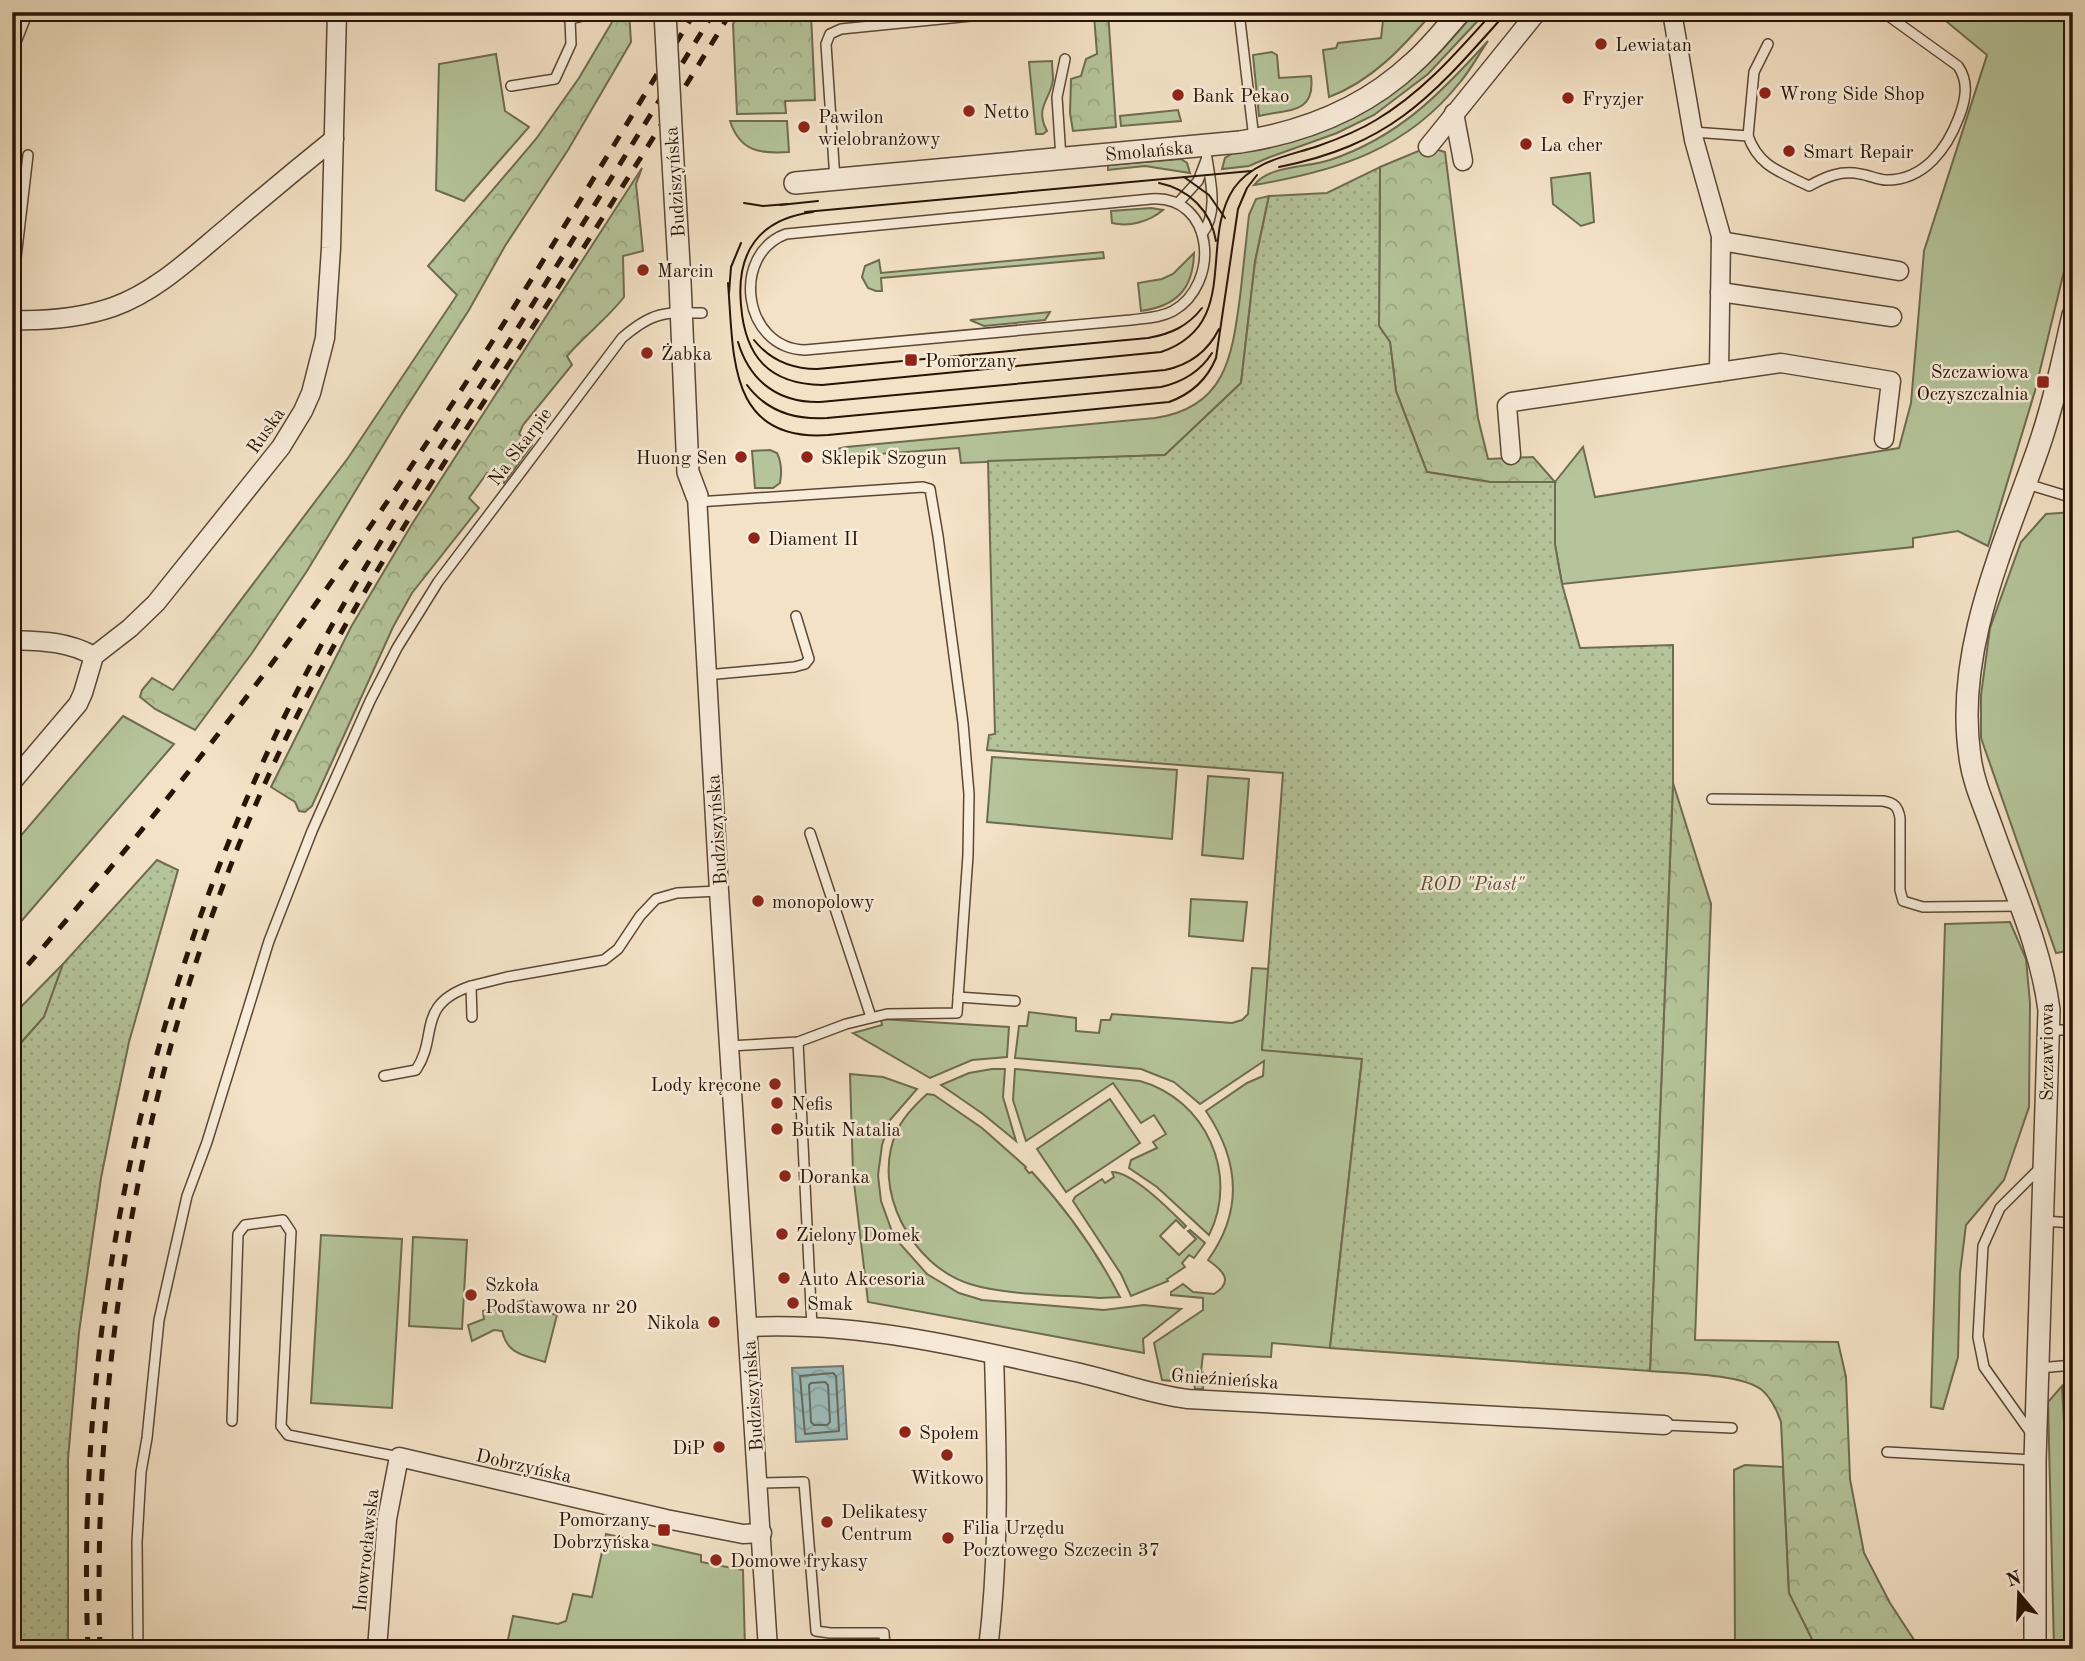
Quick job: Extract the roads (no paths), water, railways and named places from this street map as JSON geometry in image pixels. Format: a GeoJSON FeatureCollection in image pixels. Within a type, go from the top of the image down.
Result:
{"type":"FeatureCollection","features":[{"type":"Feature","properties":{"kind":"street"},"geometry":{"type":"LineString","coordinates":[[12,40],[23,12]]}},
{"type":"Feature","properties":{"kind":"street","name":"Ruska"},"geometry":{"type":"LineString","coordinates":[[94,656],[130,628],[156,603],[281,447],[303,411],[318,373],[325,338],[337,12]]}},
{"type":"Feature","properties":{"kind":"street","name":"Budziszyńska"},"geometry":{"type":"LineString","coordinates":[[665,12],[675,197],[691,313],[688,472],[697,499],[719,891],[768,1649]]}},
{"type":"Feature","properties":{"kind":"street","name":"Smolańska"},"geometry":{"type":"LineString","coordinates":[[795,183],[1061,158],[1206,150],[1254,140],[1315,124],[1367,99],[1413,63],[1460,12]]}},
{"type":"Feature","properties":{"kind":"street"},"geometry":{"type":"LineString","coordinates":[[1428,147],[1537,12]]}},
{"type":"Feature","properties":{"kind":"street"},"geometry":{"type":"LineString","coordinates":[[1672,12],[1693,132],[1721,241],[1719,372]]}},
{"type":"Feature","properties":{"kind":"street"},"geometry":{"type":"LineString","coordinates":[[1454,113],[1463,161]]}},
{"type":"Feature","properties":{"kind":"street"},"geometry":{"type":"LineString","coordinates":[[12,320],[60,319],[87,314],[113,307],[140,295],[179,267],[334,139]]}},
{"type":"Feature","properties":{"kind":"street"},"geometry":{"type":"LineString","coordinates":[[1721,241],[1899,271]]}},
{"type":"Feature","properties":{"kind":"street"},"geometry":{"type":"LineString","coordinates":[[1720,292],[1892,317]]}},
{"type":"Feature","properties":{"kind":"street","name":"Szczawiowa"},"geometry":{"type":"LineString","coordinates":[[2035,1649],[2035,1450],[2049,1030],[2044,977],[2035,944],[1972,770],[1968,740],[1968,699],[1973,651],[1980,622],[2054,394],[2073,315]]}},
{"type":"Feature","properties":{"kind":"street"},"geometry":{"type":"LineString","coordinates":[[1511,455],[1507,406],[1512,402],[1781,363],[1891,381],[1884,439]]}},
{"type":"Feature","properties":{"kind":"street"},"geometry":{"type":"LineString","coordinates":[[12,640],[63,643],[94,656],[78,704],[12,782]]}},
{"type":"Feature","properties":{"kind":"street","name":"Gnieźnieńska"},"geometry":{"type":"LineString","coordinates":[[748,1327],[848,1328],[890,1334],[1188,1399],[1664,1425]]}},
{"type":"Feature","properties":{"kind":"street"},"geometry":{"type":"LineString","coordinates":[[988,1649],[994,1596],[996,1535],[994,1355]]}},
{"type":"Feature","properties":{"kind":"street","name":"Dobrzyńska"},"geometry":{"type":"LineString","coordinates":[[399,1457],[666,1519],[743,1534],[762,1533]]}},
{"type":"Feature","properties":{"kind":"street","name":"Inowrocławska"},"geometry":{"type":"LineString","coordinates":[[377,1649],[387,1519],[399,1457]]}},
{"type":"Feature","properties":{"kind":"lane"},"geometry":{"type":"LineString","coordinates":[[558,12],[570,19],[579,17],[584,12]]}},
{"type":"Feature","properties":{"kind":"lane"},"geometry":{"type":"LineString","coordinates":[[835,180],[826,44],[830,34],[841,29],[1011,12]]}},
{"type":"Feature","properties":{"kind":"lane"},"geometry":{"type":"LineString","coordinates":[[1239,12],[1254,140]]}},
{"type":"Feature","properties":{"kind":"lane"},"geometry":{"type":"LineString","coordinates":[[1768,44],[1754,72],[1748,136],[1753,151],[1767,166],[1809,186],[1828,175],[1857,173],[1885,180],[1911,177],[1940,154],[1954,131],[1965,100],[1965,76],[1958,66],[1882,12]]}},
{"type":"Feature","properties":{"kind":"lane"},"geometry":{"type":"LineString","coordinates":[[511,86],[555,79],[571,44],[570,19]]}},
{"type":"Feature","properties":{"kind":"lane"},"geometry":{"type":"LineString","coordinates":[[1061,158],[1057,97],[1065,59]]}},
{"type":"Feature","properties":{"kind":"lane"},"geometry":{"type":"LineString","coordinates":[[1693,132],[1748,136]]}},
{"type":"Feature","properties":{"kind":"lane"},"geometry":{"type":"LineString","coordinates":[[1178,203],[1198,181],[1206,150]]}},
{"type":"Feature","properties":{"kind":"lane"},"geometry":{"type":"LineString","coordinates":[[1202,234],[1211,214],[1206,150]]}},
{"type":"Feature","properties":{"kind":"lane"},"geometry":{"type":"LineString","coordinates":[[12,292],[28,155]]}},
{"type":"Feature","properties":{"kind":"lane"},"geometry":{"type":"LineString","coordinates":[[1151,199],[1167,199],[1178,203],[1193,216],[1202,234],[1205,257],[1197,286],[1181,306],[1153,318],[799,350],[776,343],[763,331],[755,317],[751,286],[755,263],[770,242],[786,234],[1151,199]]}},
{"type":"Feature","properties":{"kind":"lane","name":"Na Skarpie"},"geometry":{"type":"LineString","coordinates":[[138,1649],[137,1542],[141,1472],[159,1320],[177,1231],[269,941],[326,798],[397,648],[438,582],[622,338],[653,315],[691,313]]}},
{"type":"Feature","properties":{"kind":"lane"},"geometry":{"type":"LineString","coordinates":[[2025,484],[2073,498]]}},
{"type":"Feature","properties":{"kind":"lane"},"geometry":{"type":"LineString","coordinates":[[697,499],[930,489],[967,771],[970,827],[957,1013],[907,1012],[871,1017],[798,1042],[730,1046]]}},
{"type":"Feature","properties":{"kind":"lane"},"geometry":{"type":"LineString","coordinates":[[706,675],[805,664],[809,659],[808,651],[796,616]]}},
{"type":"Feature","properties":{"kind":"lane"},"geometry":{"type":"LineString","coordinates":[[1712,799],[1893,803],[1899,809],[1900,818],[1900,890],[1903,901],[1923,907],[2020,906]]}},
{"type":"Feature","properties":{"kind":"lane"},"geometry":{"type":"LineString","coordinates":[[810,833],[871,1017]]}},
{"type":"Feature","properties":{"kind":"lane"},"geometry":{"type":"LineString","coordinates":[[384,1076],[416,1070],[422,1061],[429,1026],[437,1009],[454,992],[507,977],[604,960],[618,949],[640,916],[656,899],[677,893],[719,891]]}},
{"type":"Feature","properties":{"kind":"lane"},"geometry":{"type":"LineString","coordinates":[[471,986],[472,1017]]}},
{"type":"Feature","properties":{"kind":"lane"},"geometry":{"type":"LineString","coordinates":[[958,997],[1015,1000]]}},
{"type":"Feature","properties":{"kind":"lane"},"geometry":{"type":"LineString","coordinates":[[2049,1030],[2073,1030]]}},
{"type":"Feature","properties":{"kind":"lane"},"geometry":{"type":"LineString","coordinates":[[798,1042],[812,1327]]}},
{"type":"Feature","properties":{"kind":"lane"},"geometry":{"type":"LineString","coordinates":[[2035,1450],[1984,1367],[1978,1337],[1983,1246],[2000,1208],[2044,1164]]}},
{"type":"Feature","properties":{"kind":"lane","name":"Dobrzyńska"},"geometry":{"type":"LineString","coordinates":[[232,1421],[238,1234],[245,1225],[283,1220],[291,1232],[281,1426],[288,1435],[399,1457]]}},
{"type":"Feature","properties":{"kind":"lane"},"geometry":{"type":"LineString","coordinates":[[2041,1221],[2073,1223]]}},
{"type":"Feature","properties":{"kind":"lane"},"geometry":{"type":"LineString","coordinates":[[2037,1368],[2073,1365]]}},
{"type":"Feature","properties":{"kind":"lane"},"geometry":{"type":"LineString","coordinates":[[1664,1425],[1732,1428]]}},
{"type":"Feature","properties":{"kind":"lane"},"geometry":{"type":"LineString","coordinates":[[1887,1452],[2035,1450]]}},
{"type":"Feature","properties":{"kind":"lane"},"geometry":{"type":"LineString","coordinates":[[758,1483],[804,1482],[816,1631],[884,1633],[885,1649]]}},
{"type":"Feature","properties":{"kind":"water"},"geometry":{"type":"Polygon","coordinates":[[[843,1366],[847,1439],[796,1442],[792,1368],[843,1366]]]}},
{"type":"Feature","properties":{"kind":"tram line"},"geometry":{"type":"LineString","coordinates":[[813,212],[778,222],[755,241],[747,254],[740,286],[743,323],[754,353],[774,373],[788,379],[822,385],[1161,352],[1186,339],[1202,322],[1210,302],[1224,209],[1234,188],[1242,179],[1262,165],[1355,131],[1393,109],[1439,70],[1493,12]]}},
{"type":"Feature","properties":{"kind":"tram line"},"geometry":{"type":"LineString","coordinates":[[1279,167],[1353,145],[1382,130],[1433,91],[1507,12]]}},
{"type":"Feature","properties":{"kind":"tram line"},"geometry":{"type":"LineString","coordinates":[[805,212],[1251,171]]}},
{"type":"Feature","properties":{"kind":"tram line"},"geometry":{"type":"LineString","coordinates":[[728,283],[732,338],[742,389],[754,409],[771,424],[795,433],[828,435],[1169,402],[1197,385],[1216,358],[1238,209],[1247,188],[1257,175]]}},
{"type":"Feature","properties":{"kind":"tram line"},"geometry":{"type":"LineString","coordinates":[[1184,177],[1209,195],[1225,218]]}},
{"type":"Feature","properties":{"kind":"tram line"},"geometry":{"type":"LineString","coordinates":[[1159,183],[1180,190],[1197,203],[1209,220],[1216,241]]}},
{"type":"Feature","properties":{"kind":"tram line"},"geometry":{"type":"LineString","coordinates":[[780,205],[818,201]]}},
{"type":"Feature","properties":{"kind":"tram line"},"geometry":{"type":"LineString","coordinates":[[744,203],[763,206],[788,204]]}},
{"type":"Feature","properties":{"kind":"tram line"},"geometry":{"type":"LineString","coordinates":[[729,293],[731,267],[741,243]]}},
{"type":"Feature","properties":{"kind":"tram line"},"geometry":{"type":"LineString","coordinates":[[754,340],[767,353],[782,362],[817,369],[1148,338],[1178,328],[1191,320],[1202,308]]}},
{"type":"Feature","properties":{"kind":"tram line"},"geometry":{"type":"LineString","coordinates":[[738,342],[750,368],[768,387],[792,399],[820,402],[1165,370],[1182,365],[1197,356],[1219,329]]}},
{"type":"Feature","properties":{"kind":"tram line"},"geometry":{"type":"LineString","coordinates":[[747,385],[763,402],[782,412],[793,416],[827,418],[1161,387],[1190,375],[1202,366],[1212,353]]}},
{"type":"Feature","properties":{"kind":"railway"},"geometry":{"type":"LineString","coordinates":[[12,983],[190,770],[316,604],[401,482],[487,349],[695,12]]}},
{"type":"Feature","properties":{"kind":"railway"},"geometry":{"type":"LineString","coordinates":[[88,1649],[87,1517],[96,1386],[113,1256],[138,1127],[172,1001],[215,877],[266,755],[348,597],[714,12]]}},
{"type":"Feature","properties":{"kind":"railway"},"geometry":{"type":"LineString","coordinates":[[100,1649],[100,1534],[106,1419],[118,1305],[136,1192],[161,1081],[193,971],[232,863],[302,705],[357,605],[731,12]]}},
{"type":"Feature","properties":{"kind":"place","name":"Lewiatan"},"geometry":{"type":"Point","coordinates":[1601,44]}},
{"type":"Feature","properties":{"kind":"place","name":"Wrong Side Shop"},"geometry":{"type":"Point","coordinates":[1765,93]}},
{"type":"Feature","properties":{"kind":"place","name":"Bank Pekao"},"geometry":{"type":"Point","coordinates":[1178,95]}},
{"type":"Feature","properties":{"kind":"place","name":"Fryzjer"},"geometry":{"type":"Point","coordinates":[1568,98]}},
{"type":"Feature","properties":{"kind":"place","name":"Netto"},"geometry":{"type":"Point","coordinates":[969,111]}},
{"type":"Feature","properties":{"kind":"place","name":"Pawilon wielobranżowy"},"geometry":{"type":"Point","coordinates":[804,127]}},
{"type":"Feature","properties":{"kind":"place","name":"La cher"},"geometry":{"type":"Point","coordinates":[1526,144]}},
{"type":"Feature","properties":{"kind":"place","name":"Smart Repair"},"geometry":{"type":"Point","coordinates":[1789,151]}},
{"type":"Feature","properties":{"kind":"place","name":"Marcin"},"geometry":{"type":"Point","coordinates":[643,270]}},
{"type":"Feature","properties":{"kind":"place","name":"Żabka"},"geometry":{"type":"Point","coordinates":[647,353]}},
{"type":"Feature","properties":{"kind":"place","name":"Pomorzany"},"geometry":{"type":"Point","coordinates":[911,360]}},
{"type":"Feature","properties":{"kind":"place","name":"Szczawiowa Oczyszczalnia"},"geometry":{"type":"Point","coordinates":[2043,382]}},
{"type":"Feature","properties":{"kind":"place","name":"Huong Sen"},"geometry":{"type":"Point","coordinates":[741,457]}},
{"type":"Feature","properties":{"kind":"place","name":"Sklepik Szogun"},"geometry":{"type":"Point","coordinates":[807,457]}},
{"type":"Feature","properties":{"kind":"place","name":"Diament II"},"geometry":{"type":"Point","coordinates":[754,538]}},
{"type":"Feature","properties":{"kind":"place","name":"monopolowy"},"geometry":{"type":"Point","coordinates":[758,901]}},
{"type":"Feature","properties":{"kind":"place","name":"Lody kręcone"},"geometry":{"type":"Point","coordinates":[775,1084]}},
{"type":"Feature","properties":{"kind":"place","name":"Nefis"},"geometry":{"type":"Point","coordinates":[777,1103]}},
{"type":"Feature","properties":{"kind":"place","name":"Butik Natalia"},"geometry":{"type":"Point","coordinates":[777,1129]}},
{"type":"Feature","properties":{"kind":"place","name":"Doranka"},"geometry":{"type":"Point","coordinates":[785,1176]}},
{"type":"Feature","properties":{"kind":"place","name":"Zielony Domek"},"geometry":{"type":"Point","coordinates":[782,1234]}},
{"type":"Feature","properties":{"kind":"place","name":"Auto Akcesoria"},"geometry":{"type":"Point","coordinates":[784,1278]}},
{"type":"Feature","properties":{"kind":"place","name":"Szkoła Podstawowa nr 20"},"geometry":{"type":"Point","coordinates":[471,1295]}},
{"type":"Feature","properties":{"kind":"place","name":"Smak"},"geometry":{"type":"Point","coordinates":[793,1303]}},
{"type":"Feature","properties":{"kind":"place","name":"Nikola"},"geometry":{"type":"Point","coordinates":[714,1322]}},
{"type":"Feature","properties":{"kind":"place","name":"Społem"},"geometry":{"type":"Point","coordinates":[905,1432]}},
{"type":"Feature","properties":{"kind":"place","name":"DiP"},"geometry":{"type":"Point","coordinates":[719,1447]}},
{"type":"Feature","properties":{"kind":"place","name":"Witkowo"},"geometry":{"type":"Point","coordinates":[947,1455]}},
{"type":"Feature","properties":{"kind":"place","name":"Delikatesy Centrum"},"geometry":{"type":"Point","coordinates":[827,1522]}},
{"type":"Feature","properties":{"kind":"place","name":"Pomorzany Dobrzyńska"},"geometry":{"type":"Point","coordinates":[664,1530]}},
{"type":"Feature","properties":{"kind":"place","name":"Filia Urzędu Pocztowego Szczecin 37"},"geometry":{"type":"Point","coordinates":[948,1538]}},
{"type":"Feature","properties":{"kind":"place","name":"Domowe frykasy"},"geometry":{"type":"Point","coordinates":[716,1560]}},
{"type":"Feature","properties":{"kind":"park label","name":"ROD \"Piast\""},"geometry":{"type":"Point","coordinates":[1472,883]}}]}
